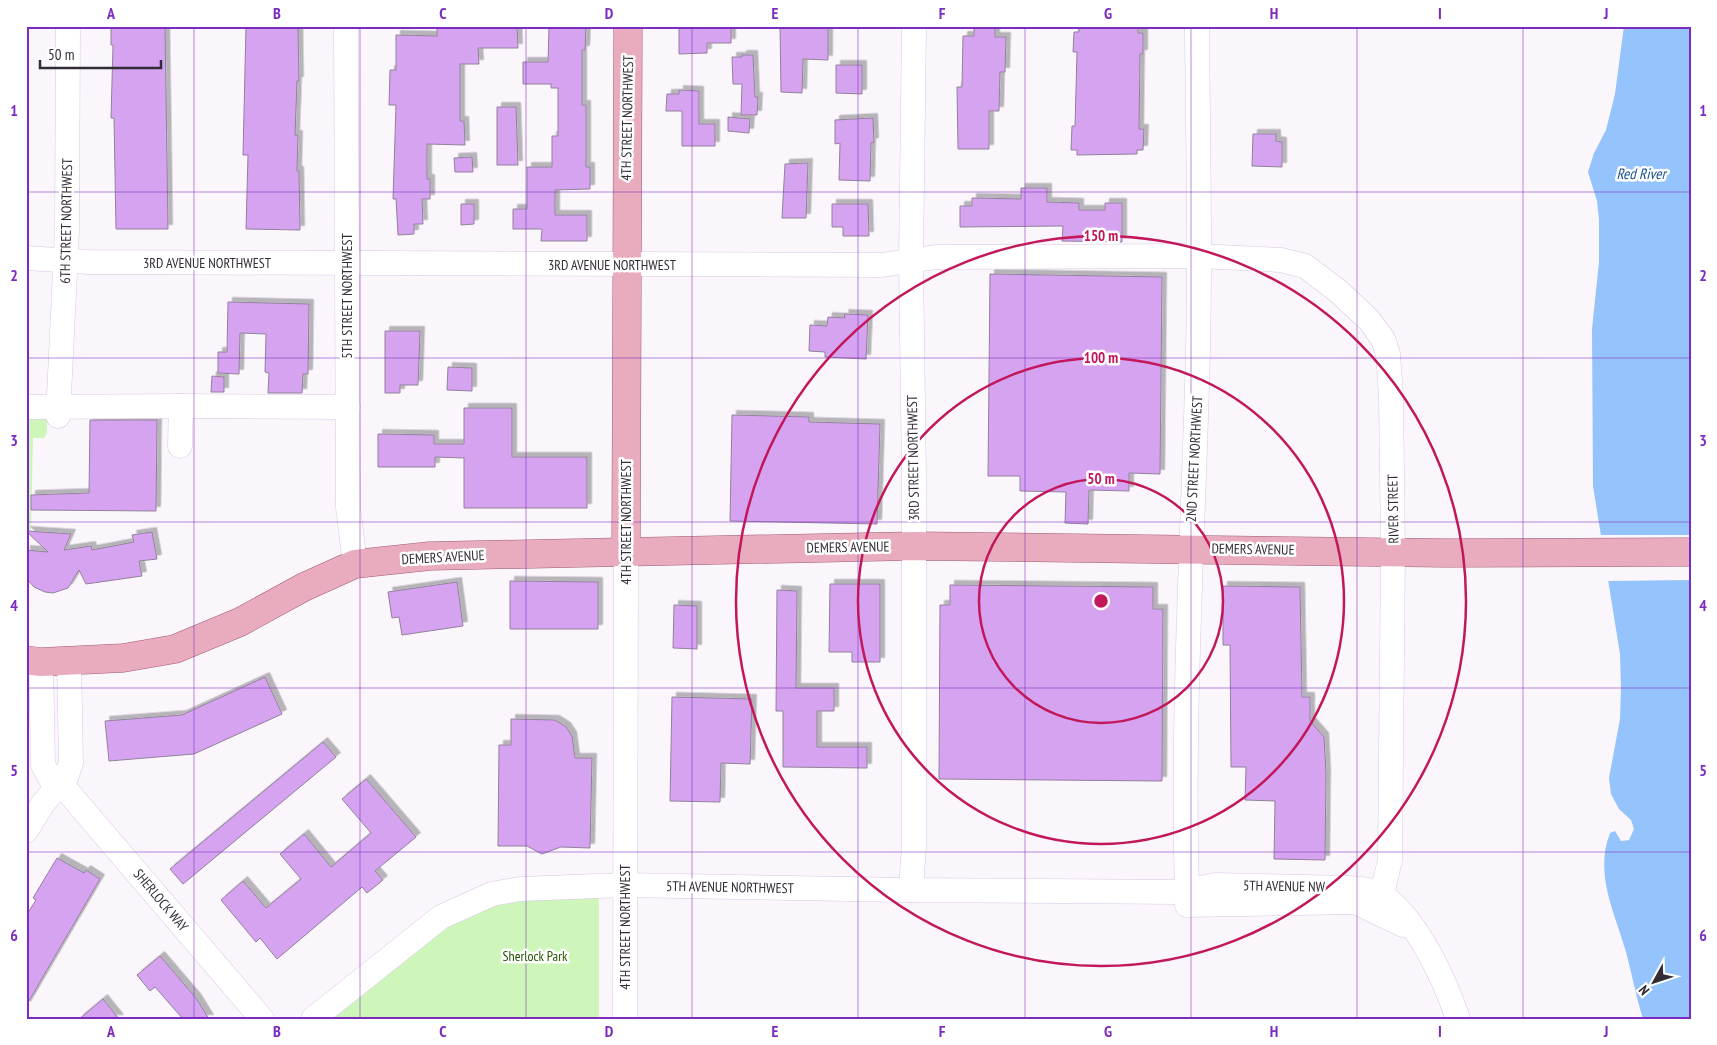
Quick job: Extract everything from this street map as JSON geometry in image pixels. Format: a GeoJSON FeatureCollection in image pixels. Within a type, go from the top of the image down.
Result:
{"type":"FeatureCollection","features":[{"type":"Feature","properties":{"kind":"main road","name":"4TH STREET NORTHWEST"},"geometry":{"type":"LineString","coordinates":[[626,553],[628,26]]}},
{"type":"Feature","properties":{"kind":"main road","name":"DEMERS AVENUE"},"geometry":{"type":"LineString","coordinates":[[33,661],[123,658],[175,649],[240,622],[304,587],[355,564],[430,556],[914,546],[1457,553],[1691,552]]}},
{"type":"Feature","properties":{"kind":"street","name":"6TH STREET NORTHWEST"},"geometry":{"type":"LineString","coordinates":[[58,411],[66,261],[68,26]]}},
{"type":"Feature","properties":{"kind":"street","name":"5TH STREET NORTHWEST"},"geometry":{"type":"LineString","coordinates":[[346,26],[348,507],[355,564]]}},
{"type":"Feature","properties":{"kind":"street","name":"3RD STREET NORTHWEST"},"geometry":{"type":"LineString","coordinates":[[911,890],[914,845],[914,546],[910,260],[914,26]]}},
{"type":"Feature","properties":{"kind":"street","name":"2ND STREET NORTHWEST"},"geometry":{"type":"LineString","coordinates":[[1187,898],[1184,792],[1189,549],[1197,390],[1197,26]]}},
{"type":"Feature","properties":{"kind":"street","name":"3RD AVENUE NORTHWEST"},"geometry":{"type":"LineString","coordinates":[[26,258],[66,261],[626,266],[882,265],[936,257],[1198,256]]}},
{"type":"Feature","properties":{"kind":"street","name":"RIVER STREET"},"geometry":{"type":"LineString","coordinates":[[1198,256],[1281,260],[1304,266],[1338,291],[1375,327],[1383,339],[1390,372],[1393,551],[1390,860],[1382,894]]}},
{"type":"Feature","properties":{"kind":"street"},"geometry":{"type":"LineString","coordinates":[[180,446],[181,406]]}},
{"type":"Feature","properties":{"kind":"street"},"geometry":{"type":"LineString","coordinates":[[26,407],[58,411],[181,406],[348,407]]}},
{"type":"Feature","properties":{"kind":"street","name":"4TH STREET NORTHWEST"},"geometry":{"type":"LineString","coordinates":[[625,1019],[626,553]]}},
{"type":"Feature","properties":{"kind":"street"},"geometry":{"type":"LineString","coordinates":[[26,830],[58,785],[66,778],[71,763],[69,660]]}},
{"type":"Feature","properties":{"kind":"street"},"geometry":{"type":"LineString","coordinates":[[33,661],[43,765],[50,778],[58,785]]}},
{"type":"Feature","properties":{"kind":"street","name":"SHERLOCK WAY"},"geometry":{"type":"LineString","coordinates":[[58,785],[77,800],[262,1019]]}},
{"type":"Feature","properties":{"kind":"street","name":"5TH AVENUE NORTHWEST"},"geometry":{"type":"LineString","coordinates":[[314,1019],[440,917],[492,894],[520,889],[624,885],[911,890],[1187,898]]}},
{"type":"Feature","properties":{"kind":"street","name":"5TH AVENUE NW"},"geometry":{"type":"LineString","coordinates":[[1187,898],[1215,885],[1349,888],[1382,894]]}},
{"type":"Feature","properties":{"kind":"street"},"geometry":{"type":"LineString","coordinates":[[1382,894],[1415,932],[1438,968],[1458,1019]]}},
{"type":"Feature","properties":{"kind":"street"},"geometry":{"type":"LineString","coordinates":[[1187,898],[1355,902],[1415,932]]}},
{"type":"Feature","properties":{"kind":"green space"},"geometry":{"type":"Polygon","coordinates":[[[47,414],[47,433],[44,438],[33,438],[31,531],[26,531],[28,417],[47,414]]]}},
{"type":"Feature","properties":{"kind":"green space","name":"Sherlock Park"},"geometry":{"type":"Polygon","coordinates":[[[599,890],[599,1019],[319,1019],[464,905],[599,890]]]}},
{"type":"Feature","properties":{"kind":"water","name":"Red River"},"geometry":{"type":"Polygon","coordinates":[[[1624,26],[1691,26],[1691,1019],[1643,1019],[1605,878],[1604,863],[1610,833],[1615,831],[1621,841],[1629,840],[1634,829],[1631,820],[1619,809],[1611,794],[1609,778],[1620,719],[1620,654],[1593,486],[1592,329],[1599,262],[1599,220],[1597,201],[1588,172],[1594,153],[1606,130],[1615,94],[1624,26]]]}},
{"type":"Feature","properties":{"kind":"pier"},"geometry":{"type":"Polygon","coordinates":[[[1600,535],[1691,535],[1691,580],[1607,581],[1600,535]]]}},
{"type":"Feature","properties":{"kind":"building"},"geometry":{"type":"Polygon","coordinates":[[[111,26],[165,26],[168,229],[116,229],[114,118],[111,118],[113,45],[111,45],[111,26]]]}},
{"type":"Feature","properties":{"kind":"building"},"geometry":{"type":"Polygon","coordinates":[[[246,26],[298,26],[299,81],[297,81],[295,135],[298,135],[297,171],[299,171],[300,230],[246,229],[248,155],[243,155],[246,26]]]}},
{"type":"Feature","properties":{"kind":"building"},"geometry":{"type":"Polygon","coordinates":[[[437,26],[517,26],[518,48],[478,48],[479,64],[460,64],[460,121],[464,121],[465,145],[427,144],[427,179],[430,179],[430,199],[422,199],[423,224],[414,224],[414,234],[398,235],[396,199],[393,199],[396,105],[389,105],[390,70],[396,70],[396,35],[437,36],[437,26]]]}},
{"type":"Feature","properties":{"kind":"building"},"geometry":{"type":"Polygon","coordinates":[[[549,26],[586,26],[585,50],[582,50],[582,105],[586,105],[586,167],[590,167],[590,189],[555,190],[555,215],[587,215],[587,241],[541,241],[542,229],[513,229],[513,209],[527,209],[527,167],[552,167],[552,136],[558,136],[558,88],[551,88],[551,84],[523,84],[523,62],[548,62],[549,26]]]}},
{"type":"Feature","properties":{"kind":"building"},"geometry":{"type":"Polygon","coordinates":[[[679,26],[731,26],[731,43],[707,43],[707,53],[679,54],[679,26]]]}},
{"type":"Feature","properties":{"kind":"building"},"geometry":{"type":"Polygon","coordinates":[[[780,26],[828,26],[828,60],[803,59],[802,93],[781,92],[780,26]]]}},
{"type":"Feature","properties":{"kind":"building"},"geometry":{"type":"Polygon","coordinates":[[[974,26],[995,26],[995,37],[1006,37],[1005,72],[1000,72],[999,111],[989,111],[989,149],[958,149],[957,87],[962,87],[963,36],[974,36],[974,26]]]}},
{"type":"Feature","properties":{"kind":"building"},"geometry":{"type":"Polygon","coordinates":[[[1079,26],[1138,27],[1138,33],[1143,33],[1143,54],[1140,54],[1139,129],[1144,129],[1143,150],[1137,150],[1137,154],[1077,155],[1077,150],[1071,150],[1072,126],[1075,126],[1077,52],[1073,52],[1074,32],[1079,32],[1079,26]]]}},
{"type":"Feature","properties":{"kind":"building"},"geometry":{"type":"Polygon","coordinates":[[[742,55],[753,55],[755,97],[758,97],[757,115],[741,115],[742,84],[733,84],[732,57],[742,57],[742,55]]]}},
{"type":"Feature","properties":{"kind":"building"},"geometry":{"type":"Polygon","coordinates":[[[836,65],[862,65],[862,94],[836,93],[836,65]]]}},
{"type":"Feature","properties":{"kind":"building"},"geometry":{"type":"Polygon","coordinates":[[[679,90],[699,91],[699,124],[715,124],[715,146],[682,146],[682,111],[666,111],[667,94],[679,94],[679,90]]]}},
{"type":"Feature","properties":{"kind":"building"},"geometry":{"type":"Polygon","coordinates":[[[497,107],[516,107],[518,165],[497,165],[497,107]]]}},
{"type":"Feature","properties":{"kind":"building"},"geometry":{"type":"Polygon","coordinates":[[[728,117],[750,119],[749,133],[728,131],[728,117]]]}},
{"type":"Feature","properties":{"kind":"building"},"geometry":{"type":"Polygon","coordinates":[[[873,118],[874,142],[871,143],[870,181],[839,180],[840,143],[835,144],[835,120],[873,118]]]}},
{"type":"Feature","properties":{"kind":"building"},"geometry":{"type":"Polygon","coordinates":[[[1253,134],[1276,134],[1276,141],[1282,142],[1282,167],[1252,166],[1253,134]]]}},
{"type":"Feature","properties":{"kind":"building"},"geometry":{"type":"Polygon","coordinates":[[[472,157],[473,172],[455,172],[454,158],[472,157]]]}},
{"type":"Feature","properties":{"kind":"building"},"geometry":{"type":"Polygon","coordinates":[[[808,163],[806,218],[782,218],[785,164],[808,163]]]}},
{"type":"Feature","properties":{"kind":"building"},"geometry":{"type":"Polygon","coordinates":[[[1021,188],[1047,188],[1047,202],[1079,203],[1079,210],[1105,210],[1105,203],[1122,203],[1122,242],[1062,241],[1063,226],[960,227],[960,206],[972,206],[972,198],[1021,199],[1021,188]]]}},
{"type":"Feature","properties":{"kind":"building"},"geometry":{"type":"Polygon","coordinates":[[[461,204],[474,204],[474,224],[461,225],[461,204]]]}},
{"type":"Feature","properties":{"kind":"building"},"geometry":{"type":"Polygon","coordinates":[[[832,204],[868,204],[869,236],[843,236],[843,227],[832,227],[832,204]]]}},
{"type":"Feature","properties":{"kind":"building"},"geometry":{"type":"Polygon","coordinates":[[[990,274],[1162,277],[1160,474],[1129,473],[1129,491],[1089,490],[1088,524],[1065,523],[1066,492],[1020,491],[1020,476],[988,476],[990,274]]]}},
{"type":"Feature","properties":{"kind":"building"},"geometry":{"type":"Polygon","coordinates":[[[228,302],[309,304],[308,374],[303,374],[302,393],[268,393],[269,373],[265,372],[266,334],[240,333],[239,374],[218,373],[218,352],[227,352],[228,302]]]}},
{"type":"Feature","properties":{"kind":"building"},"geometry":{"type":"Polygon","coordinates":[[[844,314],[868,315],[866,359],[825,357],[825,352],[809,351],[810,325],[827,326],[828,317],[845,318],[844,314]]]}},
{"type":"Feature","properties":{"kind":"building"},"geometry":{"type":"Polygon","coordinates":[[[385,331],[420,331],[418,385],[400,385],[400,393],[385,393],[385,331]]]}},
{"type":"Feature","properties":{"kind":"building"},"geometry":{"type":"Polygon","coordinates":[[[448,367],[472,368],[472,391],[447,390],[448,367]]]}},
{"type":"Feature","properties":{"kind":"building"},"geometry":{"type":"Polygon","coordinates":[[[212,376],[224,377],[224,392],[211,392],[212,376]]]}},
{"type":"Feature","properties":{"kind":"building"},"geometry":{"type":"Polygon","coordinates":[[[464,408],[512,408],[512,457],[587,457],[587,508],[464,508],[464,458],[435,457],[435,467],[378,467],[378,434],[434,435],[434,444],[464,444],[464,408]]]}},
{"type":"Feature","properties":{"kind":"building"},"geometry":{"type":"Polygon","coordinates":[[[732,415],[809,417],[809,422],[880,424],[877,524],[730,521],[732,415]]]}},
{"type":"Feature","properties":{"kind":"building"},"geometry":{"type":"Polygon","coordinates":[[[90,420],[157,420],[156,511],[31,510],[31,495],[89,493],[90,420]]]}},
{"type":"Feature","properties":{"kind":"building"},"geometry":{"type":"Polygon","coordinates":[[[26,531],[71,534],[64,550],[91,546],[92,550],[134,542],[132,535],[152,532],[157,559],[139,561],[142,576],[86,584],[79,570],[68,588],[53,593],[45,592],[34,587],[26,578],[26,550],[48,552],[26,531]]]}},
{"type":"Feature","properties":{"kind":"building"},"geometry":{"type":"Polygon","coordinates":[[[510,581],[598,582],[598,629],[510,629],[510,581]]]}},
{"type":"Feature","properties":{"kind":"building"},"geometry":{"type":"Polygon","coordinates":[[[457,582],[463,626],[402,635],[399,617],[392,618],[388,592],[457,582]]]}},
{"type":"Feature","properties":{"kind":"building"},"geometry":{"type":"Polygon","coordinates":[[[830,584],[880,584],[880,662],[852,662],[852,652],[829,652],[830,584]]]}},
{"type":"Feature","properties":{"kind":"building"},"geometry":{"type":"Polygon","coordinates":[[[950,585],[1153,587],[1153,609],[1163,609],[1162,781],[939,779],[940,605],[950,605],[950,585]]]}},
{"type":"Feature","properties":{"kind":"building"},"geometry":{"type":"Polygon","coordinates":[[[1223,586],[1300,587],[1302,697],[1310,697],[1310,721],[1324,737],[1326,773],[1325,860],[1274,859],[1275,801],[1245,800],[1246,767],[1231,767],[1230,645],[1223,645],[1223,586]]]}},
{"type":"Feature","properties":{"kind":"building"},"geometry":{"type":"Polygon","coordinates":[[[777,590],[797,591],[796,688],[834,688],[834,711],[817,711],[817,747],[867,747],[867,768],[783,767],[783,711],[776,711],[777,590]]]}},
{"type":"Feature","properties":{"kind":"building"},"geometry":{"type":"Polygon","coordinates":[[[674,605],[697,606],[697,649],[673,648],[674,605]]]}},
{"type":"Feature","properties":{"kind":"building"},"geometry":{"type":"Polygon","coordinates":[[[265,677],[282,714],[194,754],[109,761],[105,721],[182,715],[265,677]]]}},
{"type":"Feature","properties":{"kind":"building"},"geometry":{"type":"Polygon","coordinates":[[[672,697],[752,699],[750,764],[721,763],[720,802],[670,801],[672,697]]]}},
{"type":"Feature","properties":{"kind":"building"},"geometry":{"type":"Polygon","coordinates":[[[511,719],[555,720],[566,727],[572,736],[575,758],[592,758],[590,848],[561,847],[542,854],[527,846],[498,846],[499,745],[511,745],[511,719]]]}},
{"type":"Feature","properties":{"kind":"building"},"geometry":{"type":"Polygon","coordinates":[[[323,742],[336,757],[183,884],[170,869],[323,742]]]}},
{"type":"Feature","properties":{"kind":"building"},"geometry":{"type":"Polygon","coordinates":[[[366,779],[416,837],[375,871],[383,880],[367,893],[362,887],[277,959],[260,938],[256,942],[221,900],[243,881],[266,908],[301,879],[280,854],[304,834],[331,867],[371,833],[342,799],[366,779]]]}},
{"type":"Feature","properties":{"kind":"building"},"geometry":{"type":"Polygon","coordinates":[[[57,858],[84,873],[86,870],[100,879],[26,1006],[26,916],[36,900],[33,898],[57,858]]]}},
{"type":"Feature","properties":{"kind":"building"},"geometry":{"type":"Polygon","coordinates":[[[160,956],[196,998],[209,1019],[183,1019],[155,987],[150,991],[137,975],[160,956]]]}},
{"type":"Feature","properties":{"kind":"building"},"geometry":{"type":"Polygon","coordinates":[[[103,999],[119,1019],[79,1019],[103,999]]]}}]}
